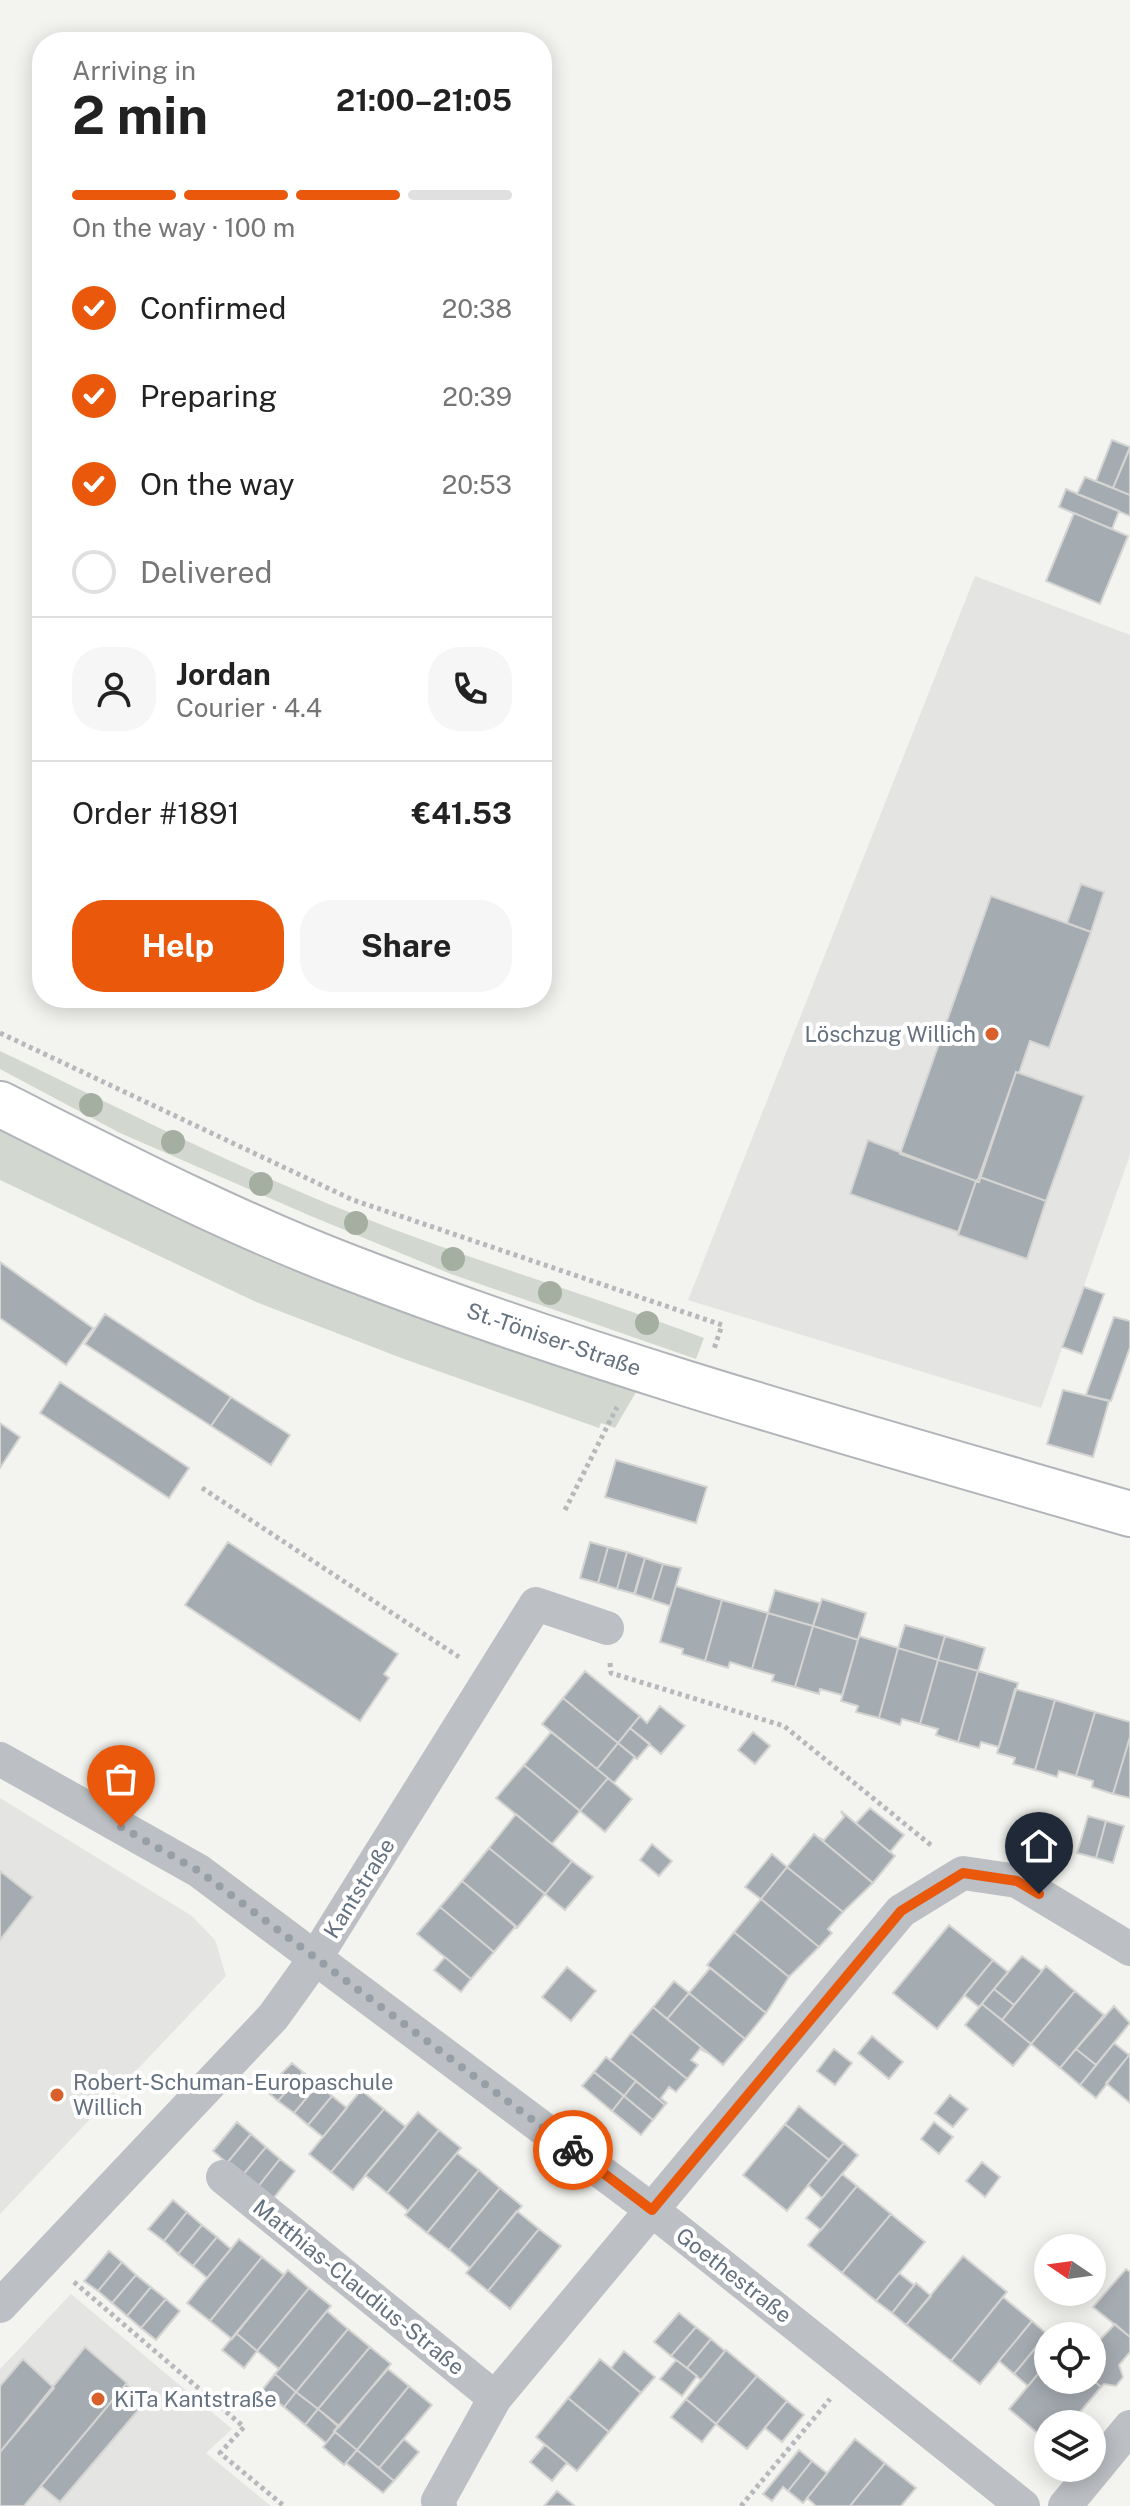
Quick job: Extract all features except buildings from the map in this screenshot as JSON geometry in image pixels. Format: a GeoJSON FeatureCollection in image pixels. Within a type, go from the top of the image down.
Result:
{"type":"FeatureCollection","features":[{"type":"Feature","properties":{"kind":"main road","name":"St.-Töniser-Straße"},"geometry":{"type":"LineString","coordinates":[[0,1104],[160,1184],[349,1268],[701,1388],[1130,1514]]}},
{"type":"Feature","properties":{"kind":"street","name":"Kantstraße"},"geometry":{"type":"LineString","coordinates":[[0,2306],[273,2017],[314,1960],[536,1604],[607,1628]]}},
{"type":"Feature","properties":{"kind":"street","name":"Goethestraße"},"geometry":{"type":"LineString","coordinates":[[0,1759],[199,1871],[652,2210],[1023,2506]]}},
{"type":"Feature","properties":{"kind":"street"},"geometry":{"type":"LineString","coordinates":[[440,2506],[438,2501],[495,2398],[901,1911],[963,1873],[1017,1881],[1130,1949]]}},
{"type":"Feature","properties":{"kind":"street","name":"Matthias-Claudius-Straße"},"geometry":{"type":"LineString","coordinates":[[223,2177],[495,2398]]}},
{"type":"Feature","properties":{"kind":"street"},"geometry":{"type":"LineString","coordinates":[[1065,2506],[1130,2427]]}},
{"type":"Feature","properties":{"kind":"path"},"geometry":{"type":"LineString","coordinates":[[0,1033],[353,1200],[722,1325],[701,1388]]}},
{"type":"Feature","properties":{"kind":"path"},"geometry":{"type":"LineString","coordinates":[[565,1510],[618,1405]]}},
{"type":"Feature","properties":{"kind":"path"},"geometry":{"type":"LineString","coordinates":[[202,1488],[492,1679]]}},
{"type":"Feature","properties":{"kind":"path"},"geometry":{"type":"LineString","coordinates":[[607,1628],[611,1673],[784,1726],[963,1873]]}},
{"type":"Feature","properties":{"kind":"path"},"geometry":{"type":"LineString","coordinates":[[45,2258],[244,2427],[220,2453],[284,2506]]}},
{"type":"Feature","properties":{"kind":"path"},"geometry":{"type":"LineString","coordinates":[[741,2506],[853,2370]]}},
{"type":"Feature","properties":{"kind":"shaded area"},"geometry":{"type":"Polygon","coordinates":[[[975,576],[1130,635],[1130,1155],[1041,1408],[688,1300],[975,576]]]}},
{"type":"Feature","properties":{"kind":"shaded area"},"geometry":{"type":"Polygon","coordinates":[[[0,1051],[309,1196],[441,1247],[704,1338],[696,1359],[451,1274],[120,1133],[0,1069],[0,1051]]]}},
{"type":"Feature","properties":{"kind":"shaded area"},"geometry":{"type":"Polygon","coordinates":[[[0,1121],[639,1387],[615,1428],[601,1423],[599,1428],[404,1359],[256,1302],[0,1180],[0,1121]]]}},
{"type":"Feature","properties":{"kind":"shaded area","name":"Robert-Schuman-Europaschule Willich"},"geometry":{"type":"Polygon","coordinates":[[[0,1798],[192,1916],[215,1940],[226,1976],[0,2214],[0,1798]]]}},
{"type":"Feature","properties":{"kind":"shaded area","name":"KiTa Kantstraße"},"geometry":{"type":"Polygon","coordinates":[[[71,2294],[232,2429],[206,2453],[271,2506],[0,2506],[0,2369],[71,2294]]]}},
{"type":"Feature","properties":{"kind":"way so far"},"geometry":{"type":"LineString","coordinates":[[121,1827],[199,1871],[314,1960],[573,2150]]}},
{"type":"Feature","properties":{"kind":"place","name":"Löschzug Willich"},"geometry":{"type":"Point","coordinates":[992,1034]}},
{"type":"Feature","properties":{"kind":"place","name":"Robert-Schuman-Europaschule Willich"},"geometry":{"type":"Point","coordinates":[57,2095]}},
{"type":"Feature","properties":{"kind":"place","name":"KiTa Kantstraße"},"geometry":{"type":"Point","coordinates":[98,2399]}},
{"type":"Feature","properties":{"kind":"route"},"geometry":{"type":"LineString","coordinates":[[573,2150],[652,2210],[901,1911],[963,1873],[1017,1881],[1039,1894]]}}]}
